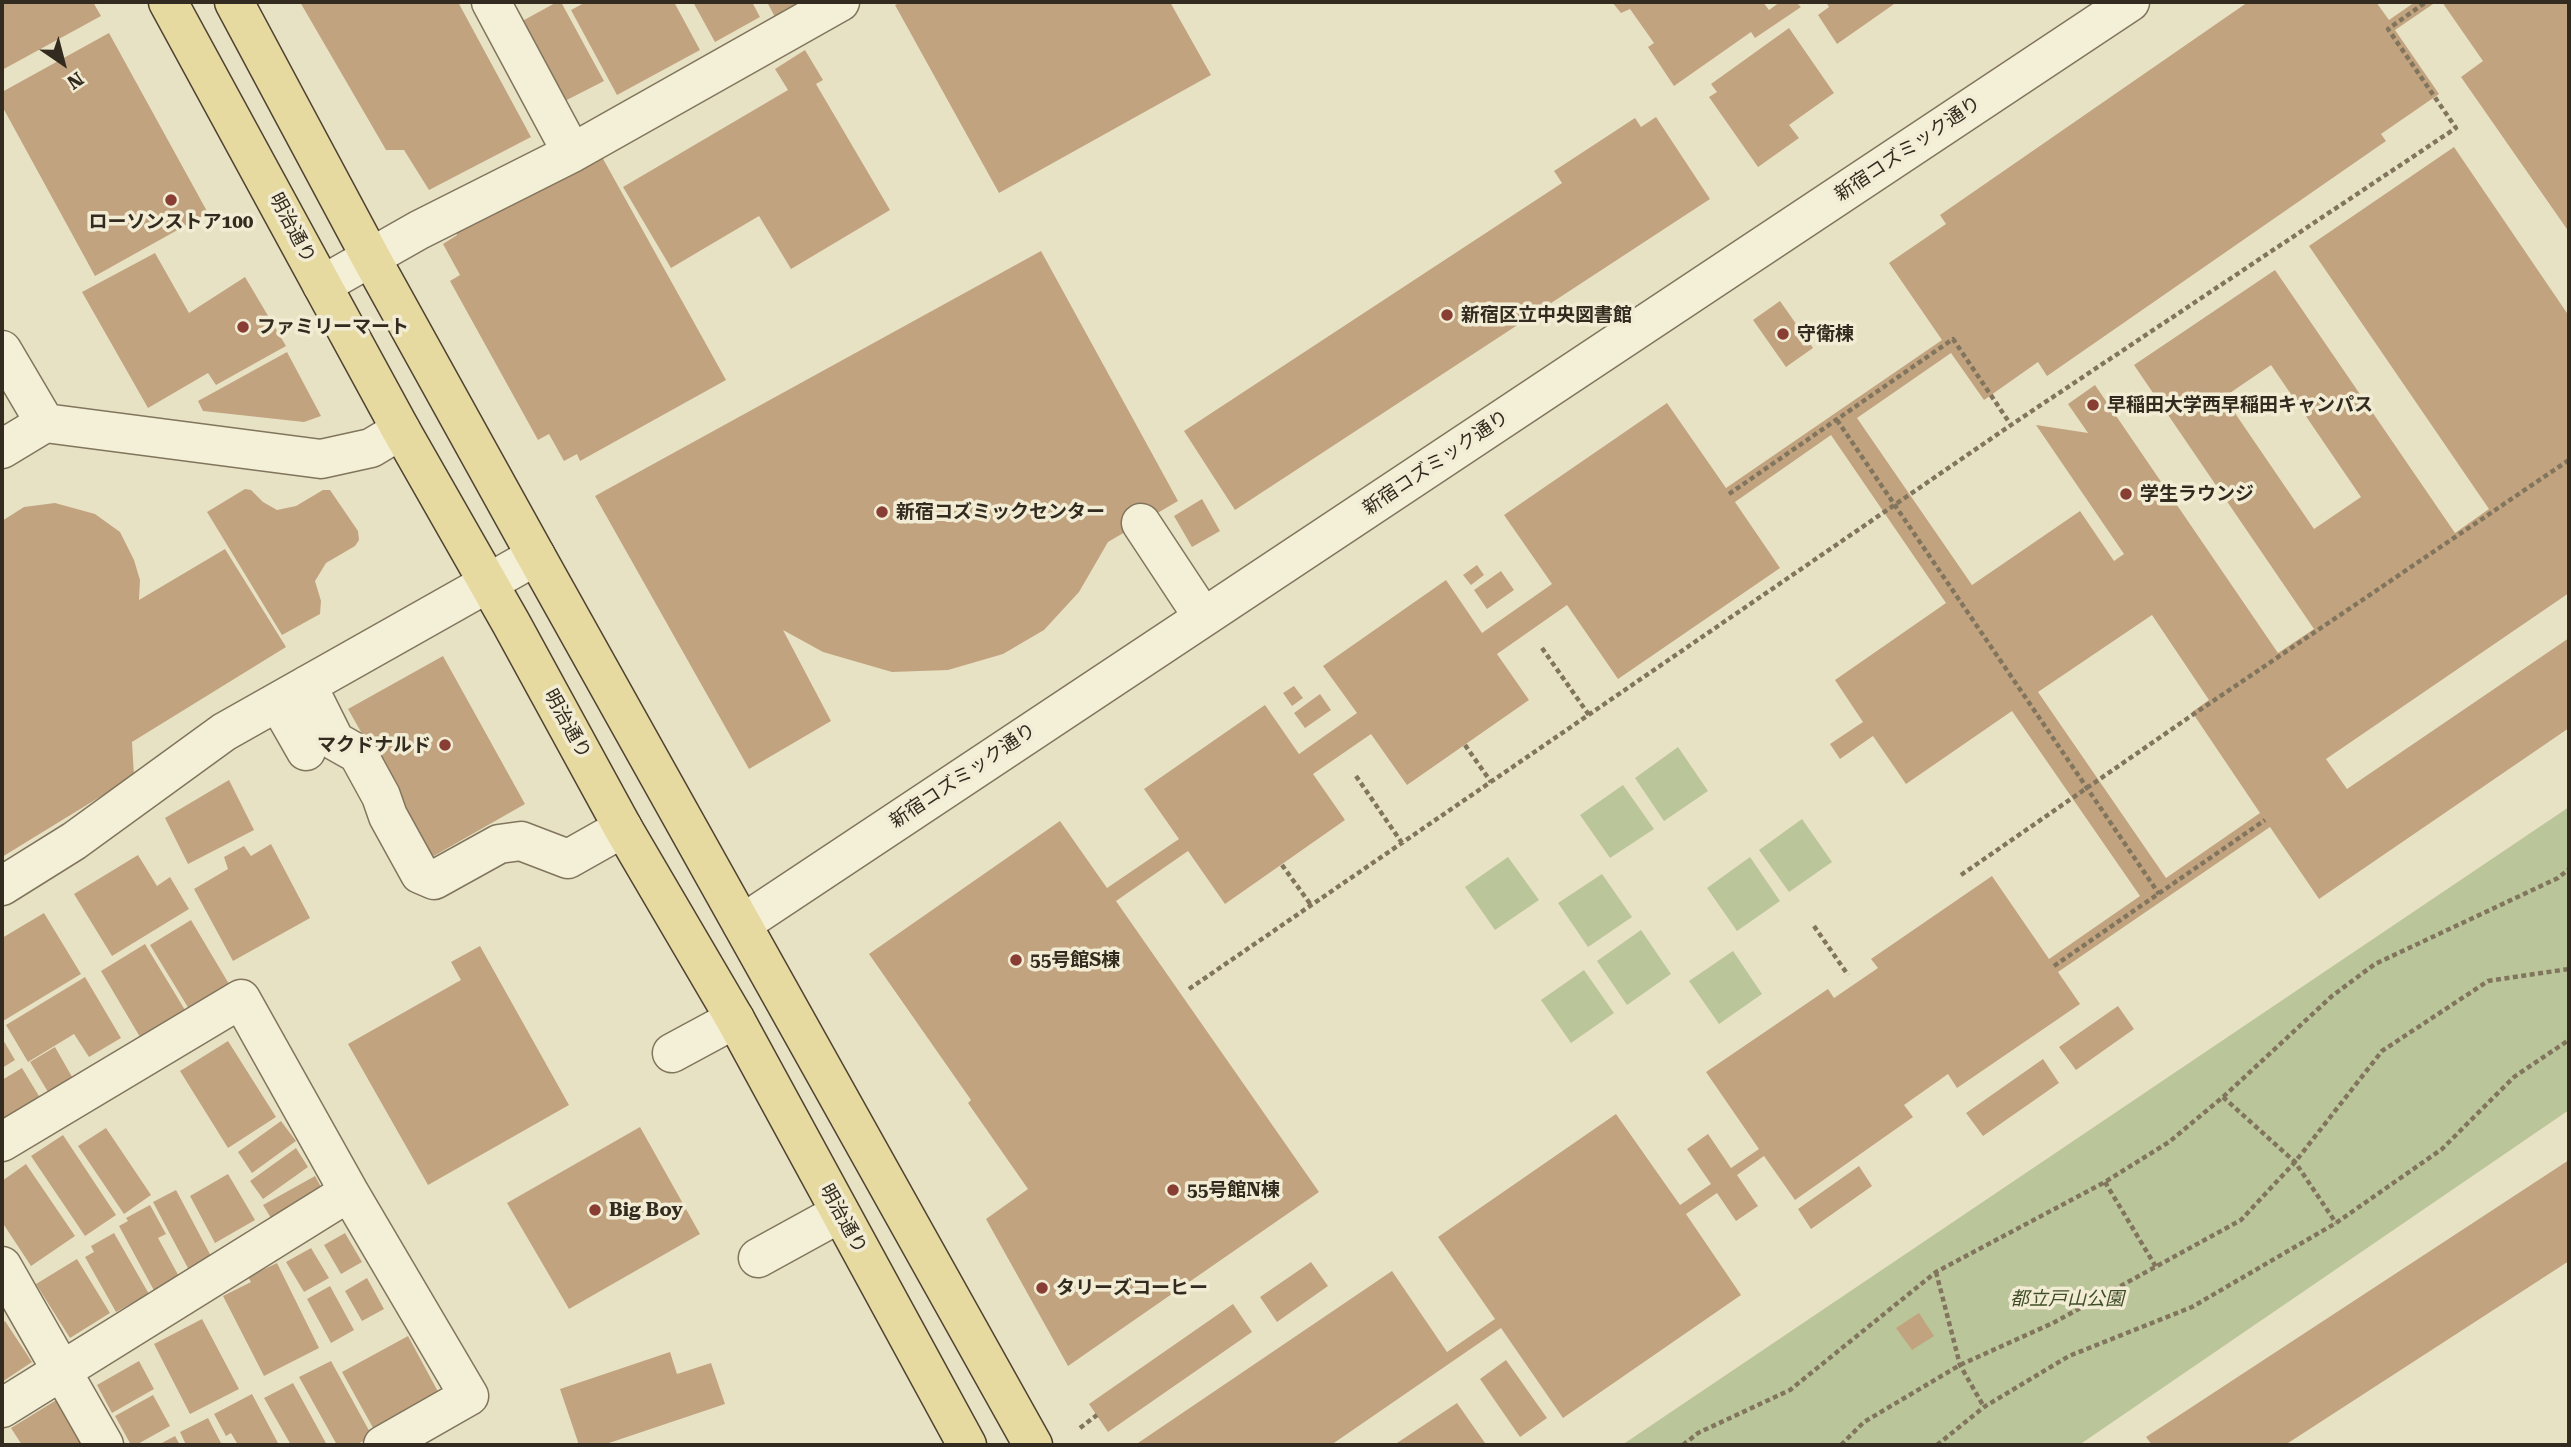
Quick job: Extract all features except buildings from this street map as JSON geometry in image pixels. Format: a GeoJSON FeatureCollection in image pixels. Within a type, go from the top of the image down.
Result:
{"type":"FeatureCollection","features":[{"type":"Feature","properties":{"kind":"main road","name":"明治通り"},"geometry":{"type":"LineString","coordinates":[[168,2],[401,430],[623,828],[735,1019],[967,1445]]}},
{"type":"Feature","properties":{"kind":"main road"},"geometry":{"type":"LineString","coordinates":[[234,2],[536,556],[1033,1445]]}},
{"type":"Feature","properties":{"kind":"street"},"geometry":{"type":"LineString","coordinates":[[491,2],[572,153]]}},
{"type":"Feature","properties":{"kind":"street"},"geometry":{"type":"LineString","coordinates":[[322,285],[419,230],[572,153],[840,2]]}},
{"type":"Feature","properties":{"kind":"street","name":"新宿コズミック通り"},"geometry":{"type":"LineString","coordinates":[[742,923],[2130,2]]}},
{"type":"Feature","properties":{"kind":"street"},"geometry":{"type":"LineString","coordinates":[[2,349],[45,423]]}},
{"type":"Feature","properties":{"kind":"street"},"geometry":{"type":"LineString","coordinates":[[2,449],[45,423],[321,459],[371,448],[401,430]]}},
{"type":"Feature","properties":{"kind":"street"},"geometry":{"type":"LineString","coordinates":[[1141,523],[1203,617]]}},
{"type":"Feature","properties":{"kind":"street"},"geometry":{"type":"LineString","coordinates":[[2,886],[74,841],[224,732],[536,556]]}},
{"type":"Feature","properties":{"kind":"street"},"geometry":{"type":"LineString","coordinates":[[292,694],[306,751]]}},
{"type":"Feature","properties":{"kind":"street"},"geometry":{"type":"LineString","coordinates":[[292,694],[335,741],[358,754],[420,874],[434,880],[499,844],[521,841],[568,859],[623,828]]}},
{"type":"Feature","properties":{"kind":"street"},"geometry":{"type":"LineString","coordinates":[[2,1142],[241,999],[349,1192],[469,1396],[383,1445]]}},
{"type":"Feature","properties":{"kind":"street"},"geometry":{"type":"LineString","coordinates":[[672,1054],[735,1019]]}},
{"type":"Feature","properties":{"kind":"street"},"geometry":{"type":"LineString","coordinates":[[2,1408],[349,1192]]}},
{"type":"Feature","properties":{"kind":"street"},"geometry":{"type":"LineString","coordinates":[[758,1258],[840,1213]]}},
{"type":"Feature","properties":{"kind":"street"},"geometry":{"type":"LineString","coordinates":[[2,1266],[104,1445]]}},
{"type":"Feature","properties":{"kind":"path"},"geometry":{"type":"LineString","coordinates":[[1189,989],[2011,425],[2456,128],[2388,29],[2426,2]]}},
{"type":"Feature","properties":{"kind":"path"},"geometry":{"type":"LineString","coordinates":[[1729,494],[1953,339],[2011,425]]}},
{"type":"Feature","properties":{"kind":"path"},"geometry":{"type":"LineString","coordinates":[[1837,420],[2159,894]]}},
{"type":"Feature","properties":{"kind":"path"},"geometry":{"type":"LineString","coordinates":[[1961,875],[2569,460]]}},
{"type":"Feature","properties":{"kind":"path"},"geometry":{"type":"LineString","coordinates":[[1542,648],[1589,715]]}},
{"type":"Feature","properties":{"kind":"path"},"geometry":{"type":"LineString","coordinates":[[1465,745],[1491,782]]}},
{"type":"Feature","properties":{"kind":"path"},"geometry":{"type":"LineString","coordinates":[[1356,776],[1402,843]]}},
{"type":"Feature","properties":{"kind":"path"},"geometry":{"type":"LineString","coordinates":[[2054,966],[2265,820]]}},
{"type":"Feature","properties":{"kind":"path"},"geometry":{"type":"LineString","coordinates":[[1282,865],[1311,905]]}},
{"type":"Feature","properties":{"kind":"path"},"geometry":{"type":"LineString","coordinates":[[1683,1445],[1698,1433],[1790,1390],[1936,1272],[2105,1182],[2169,1142],[2223,1097],[2332,996],[2375,964],[2558,878],[2569,869]]}},
{"type":"Feature","properties":{"kind":"path"},"geometry":{"type":"LineString","coordinates":[[1814,926],[1848,975]]}},
{"type":"Feature","properties":{"kind":"path"},"geometry":{"type":"LineString","coordinates":[[1841,1445],[1864,1422],[1959,1365],[2053,1323],[2241,1220],[2295,1162],[2382,1051],[2488,981],[2569,969]]}},
{"type":"Feature","properties":{"kind":"path"},"geometry":{"type":"LineString","coordinates":[[1937,1445],[1984,1407],[2069,1356],[2192,1307],[2336,1223],[2442,1149],[2514,1077],[2569,1040]]}},
{"type":"Feature","properties":{"kind":"path"},"geometry":{"type":"LineString","coordinates":[[2223,1097],[2295,1162],[2336,1223]]}},
{"type":"Feature","properties":{"kind":"path"},"geometry":{"type":"LineString","coordinates":[[2105,1182],[2157,1267]]}},
{"type":"Feature","properties":{"kind":"path"},"geometry":{"type":"LineString","coordinates":[[1936,1272],[1959,1365],[1984,1407]]}},
{"type":"Feature","properties":{"kind":"path"},"geometry":{"type":"LineString","coordinates":[[1080,1428],[1097,1415]]}},
{"type":"Feature","properties":{"kind":"green space"},"geometry":{"type":"Polygon","coordinates":[[[1678,747],[1708,791],[1664,821],[1635,778],[1678,747]]]}},
{"type":"Feature","properties":{"kind":"green space"},"geometry":{"type":"Polygon","coordinates":[[[1623,785],[1654,829],[1610,858],[1580,815],[1623,785]]]}},
{"type":"Feature","properties":{"kind":"green space","name":"都立戸山公園"},"geometry":{"type":"Polygon","coordinates":[[[2569,807],[2569,1110],[2079,1445],[1622,1445],[2569,807]]]}},
{"type":"Feature","properties":{"kind":"green space"},"geometry":{"type":"Polygon","coordinates":[[[1802,819],[1832,862],[1789,892],[1759,850],[1802,819]]]}},
{"type":"Feature","properties":{"kind":"green space"},"geometry":{"type":"Polygon","coordinates":[[[1508,857],[1539,900],[1495,930],[1465,887],[1508,857]]]}},
{"type":"Feature","properties":{"kind":"green space"},"geometry":{"type":"Polygon","coordinates":[[[1750,857],[1780,901],[1737,931],[1707,888],[1750,857]]]}},
{"type":"Feature","properties":{"kind":"green space"},"geometry":{"type":"Polygon","coordinates":[[[1602,874],[1632,917],[1588,947],[1558,903],[1602,874]]]}},
{"type":"Feature","properties":{"kind":"green space"},"geometry":{"type":"Polygon","coordinates":[[[1641,930],[1671,974],[1627,1005],[1597,961],[1641,930]]]}},
{"type":"Feature","properties":{"kind":"green space"},"geometry":{"type":"Polygon","coordinates":[[[1733,951],[1762,994],[1719,1024],[1689,981],[1733,951]]]}},
{"type":"Feature","properties":{"kind":"green space"},"geometry":{"type":"Polygon","coordinates":[[[1584,970],[1614,1013],[1571,1043],[1541,1000],[1584,970]]]}},
{"type":"Feature","properties":{"kind":"place","name":"ローソンストア100"},"geometry":{"type":"Point","coordinates":[171,200]}},
{"type":"Feature","properties":{"kind":"place","name":"新宿区立中央図書館"},"geometry":{"type":"Point","coordinates":[1447,315]}},
{"type":"Feature","properties":{"kind":"place","name":"ファミリーマート"},"geometry":{"type":"Point","coordinates":[243,327]}},
{"type":"Feature","properties":{"kind":"place","name":"守衛棟"},"geometry":{"type":"Point","coordinates":[1783,334]}},
{"type":"Feature","properties":{"kind":"place","name":"早稲田大学西早稲田キャンパス"},"geometry":{"type":"Point","coordinates":[2093,405]}},
{"type":"Feature","properties":{"kind":"place","name":"学生ラウンジ"},"geometry":{"type":"Point","coordinates":[2126,494]}},
{"type":"Feature","properties":{"kind":"place","name":"新宿コズミックセンター"},"geometry":{"type":"Point","coordinates":[882,512]}},
{"type":"Feature","properties":{"kind":"place","name":"マクドナルド"},"geometry":{"type":"Point","coordinates":[445,745]}},
{"type":"Feature","properties":{"kind":"place","name":"55号館S棟"},"geometry":{"type":"Point","coordinates":[1016,960]}},
{"type":"Feature","properties":{"kind":"place","name":"55号館N棟"},"geometry":{"type":"Point","coordinates":[1173,1190]}},
{"type":"Feature","properties":{"kind":"place","name":"Big Boy"},"geometry":{"type":"Point","coordinates":[595,1210]}},
{"type":"Feature","properties":{"kind":"place","name":"タリーズコーヒー"},"geometry":{"type":"Point","coordinates":[1042,1288]}}]}
